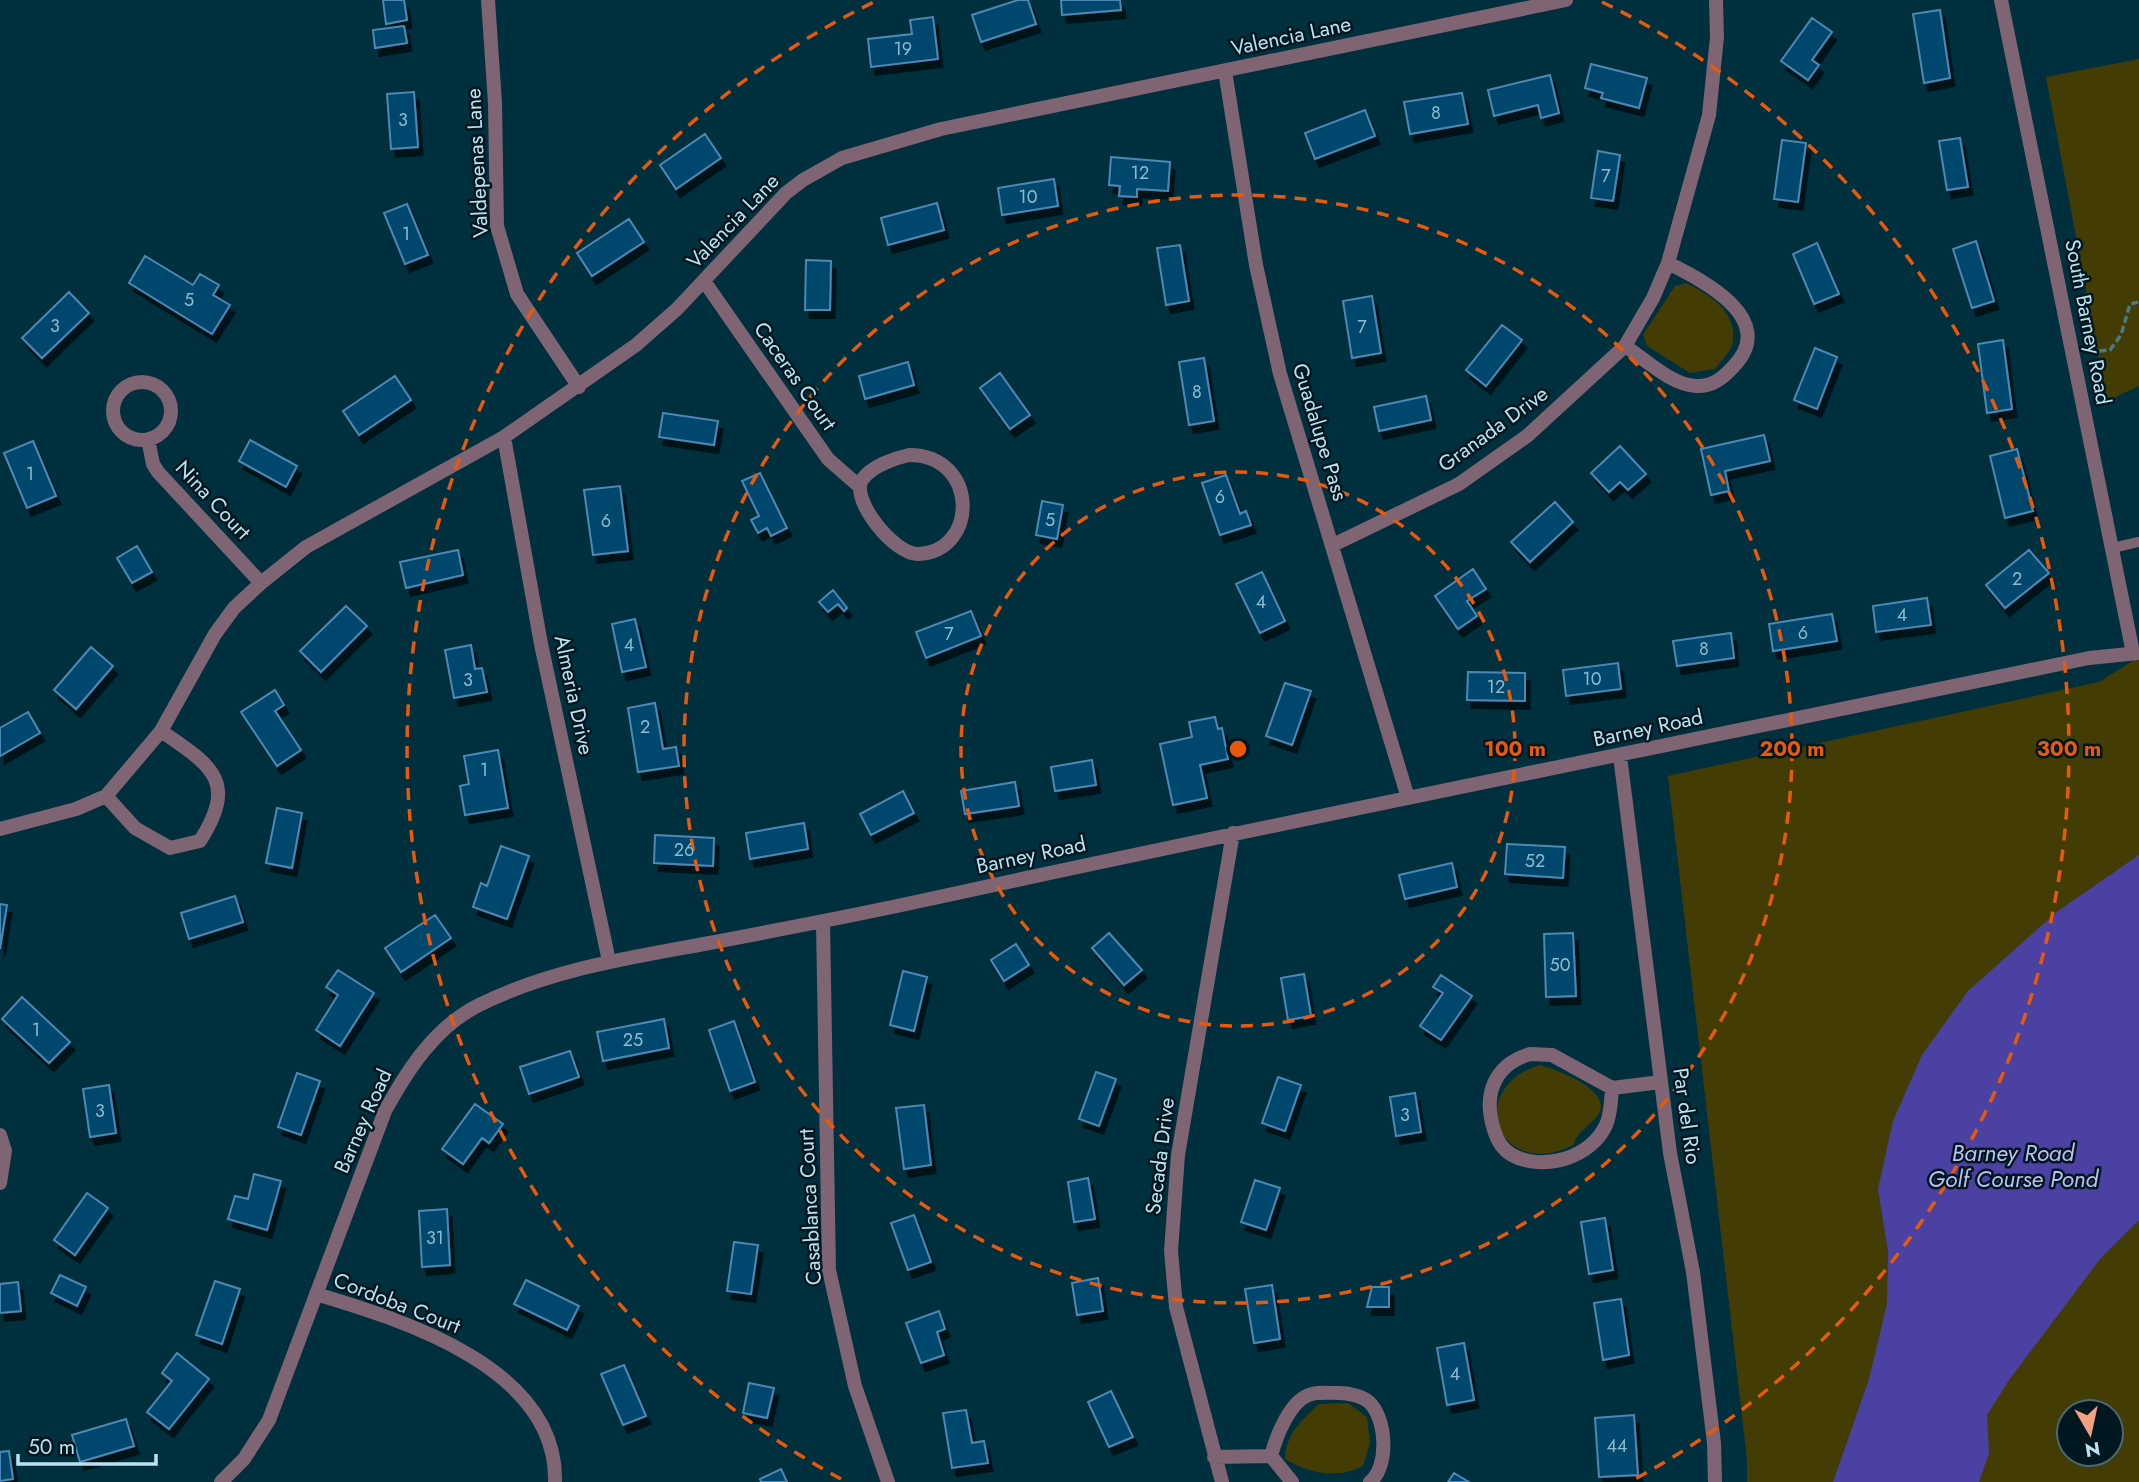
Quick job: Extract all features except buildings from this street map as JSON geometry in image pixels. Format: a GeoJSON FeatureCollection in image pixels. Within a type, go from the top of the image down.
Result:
{"type":"FeatureCollection","features":[{"type":"Feature","properties":{"kind":"street","name":"Valdepenas Lane"},"geometry":{"type":"LineString","coordinates":[[488,0],[495,103],[497,226],[517,294],[579,387]]}},
{"type":"Feature","properties":{"kind":"street","name":"Valencia Lane"},"geometry":{"type":"LineString","coordinates":[[0,829],[76,808],[106,796],[162,731],[215,634],[234,608],[261,583],[306,547],[504,436],[579,387],[636,345],[704,281],[786,193],[842,158],[941,129],[1566,0]]}},
{"type":"Feature","properties":{"kind":"street","name":"Granada Drive"},"geometry":{"type":"LineString","coordinates":[[1333,545],[1459,484],[1527,436],[1625,346],[1653,299],[1668,263],[1709,115],[1717,37],[1716,0]]}},
{"type":"Feature","properties":{"kind":"street","name":"South Barney Road"},"geometry":{"type":"LineString","coordinates":[[2001,0],[2112,548],[2136,653]]}},
{"type":"Feature","properties":{"kind":"street","name":"Guadalupe Pass"},"geometry":{"type":"LineString","coordinates":[[1225,71],[1256,265],[1280,374],[1408,798]]}},
{"type":"Feature","properties":{"kind":"street"},"geometry":{"type":"LineString","coordinates":[[1625,346],[1674,379],[1695,386],[1718,382],[1736,364],[1746,342],[1745,324],[1736,306],[1716,288],[1668,263]]}},
{"type":"Feature","properties":{"kind":"street","name":"Caceras Court"},"geometry":{"type":"LineString","coordinates":[[704,281],[828,458],[860,487],[862,497],[883,533],[900,550],[919,554],[930,551],[949,540],[961,521],[964,499],[957,478],[950,469],[931,457],[898,457],[867,475],[860,487]]}},
{"type":"Feature","properties":{"kind":"street"},"geometry":{"type":"LineString","coordinates":[[133,383],[156,384],[165,392],[170,403],[167,426],[159,435],[148,439],[127,436],[114,419],[116,397],[133,383]]}},
{"type":"Feature","properties":{"kind":"street","name":"Almeria Drive"},"geometry":{"type":"LineString","coordinates":[[504,436],[541,644],[609,961]]}},
{"type":"Feature","properties":{"kind":"street","name":"Nina Court"},"geometry":{"type":"LineString","coordinates":[[148,439],[153,464],[158,472],[261,583]]}},
{"type":"Feature","properties":{"kind":"street","name":"Barney Road"},"geometry":{"type":"LineString","coordinates":[[221,1482],[244,1459],[269,1420],[385,1111],[411,1065],[442,1032],[475,1007],[528,984],[609,961],[823,922],[1233,833],[1620,756],[2089,657],[2136,653]]}},
{"type":"Feature","properties":{"kind":"street"},"geometry":{"type":"LineString","coordinates":[[106,796],[135,828],[170,848],[200,841],[217,814],[217,781],[206,762],[162,731]]}},
{"type":"Feature","properties":{"kind":"street","name":"Par del Rio"},"geometry":{"type":"LineString","coordinates":[[1620,756],[1670,1153],[1693,1272],[1715,1482]]}},
{"type":"Feature","properties":{"kind":"street","name":"Secada Drive"},"geometry":{"type":"LineString","coordinates":[[1222,1482],[1176,1307],[1171,1251],[1172,1204],[1233,833]]}},
{"type":"Feature","properties":{"kind":"street","name":"Casablanca Court"},"geometry":{"type":"LineString","coordinates":[[823,922],[829,1270],[855,1386],[888,1482]]}},
{"type":"Feature","properties":{"kind":"street"},"geometry":{"type":"LineString","coordinates":[[1612,1088],[1605,1128],[1578,1154],[1554,1162],[1531,1162],[1511,1155],[1498,1142],[1489,1110],[1491,1086],[1508,1063],[1517,1058],[1552,1055],[1612,1088],[1661,1082]]}},
{"type":"Feature","properties":{"kind":"street"},"geometry":{"type":"LineString","coordinates":[[0,1135],[5,1151],[0,1183]]}},
{"type":"Feature","properties":{"kind":"street","name":"Cordoba Court"},"geometry":{"type":"LineString","coordinates":[[316,1294],[430,1334],[485,1363],[526,1402],[540,1423],[551,1444],[555,1482]]}},
{"type":"Feature","properties":{"kind":"street"},"geometry":{"type":"LineString","coordinates":[[1271,1455],[1275,1438],[1295,1406],[1309,1394],[1347,1393],[1368,1401],[1377,1413],[1383,1462],[1370,1482]]}},
{"type":"Feature","properties":{"kind":"street"},"geometry":{"type":"LineString","coordinates":[[1214,1457],[1271,1455]]}},
{"type":"Feature","properties":{"kind":"street"},"geometry":{"type":"LineString","coordinates":[[1271,1455],[1292,1482]]}},
{"type":"Feature","properties":{"kind":"lane"},"geometry":{"type":"LineString","coordinates":[[2112,548],[2139,542]]}},
{"type":"Feature","properties":{"kind":"path"},"geometry":{"type":"LineString","coordinates":[[2073,354],[2110,350],[2121,335],[2130,304],[2139,302]]}},
{"type":"Feature","properties":{"kind":"shaded area"},"geometry":{"type":"Polygon","coordinates":[[[2139,59],[2139,386],[2107,401],[2046,77],[2139,59]]]}},
{"type":"Feature","properties":{"kind":"shaded area"},"geometry":{"type":"Polygon","coordinates":[[[1686,283],[1721,307],[1732,324],[1732,346],[1715,369],[1690,373],[1647,346],[1643,335],[1675,286],[1686,283]]]}},
{"type":"Feature","properties":{"kind":"shaded area"},"geometry":{"type":"Polygon","coordinates":[[[2139,657],[2139,1482],[1747,1482],[1747,1459],[1668,776],[2099,682],[2139,657]]]}},
{"type":"Feature","properties":{"kind":"shaded area"},"geometry":{"type":"Polygon","coordinates":[[[1539,1065],[1581,1082],[1598,1098],[1601,1106],[1598,1115],[1581,1131],[1574,1144],[1549,1153],[1528,1152],[1511,1144],[1501,1130],[1497,1112],[1501,1094],[1515,1078],[1539,1065]]]}},
{"type":"Feature","properties":{"kind":"shaded area"},"geometry":{"type":"Polygon","coordinates":[[[1348,1403],[1367,1417],[1370,1443],[1363,1466],[1343,1472],[1324,1473],[1285,1459],[1292,1435],[1319,1404],[1348,1403]]]}},
{"type":"Feature","properties":{"kind":"water","name":"Barney Road Golf Course Pond"},"geometry":{"type":"Polygon","coordinates":[[[2139,855],[2139,1220],[2100,1259],[2009,1380],[1987,1415],[1989,1453],[1979,1482],[1833,1482],[1869,1379],[1887,1304],[1888,1252],[1878,1189],[1893,1121],[1922,1055],[1968,991],[2058,911],[2139,855]]]}}]}
